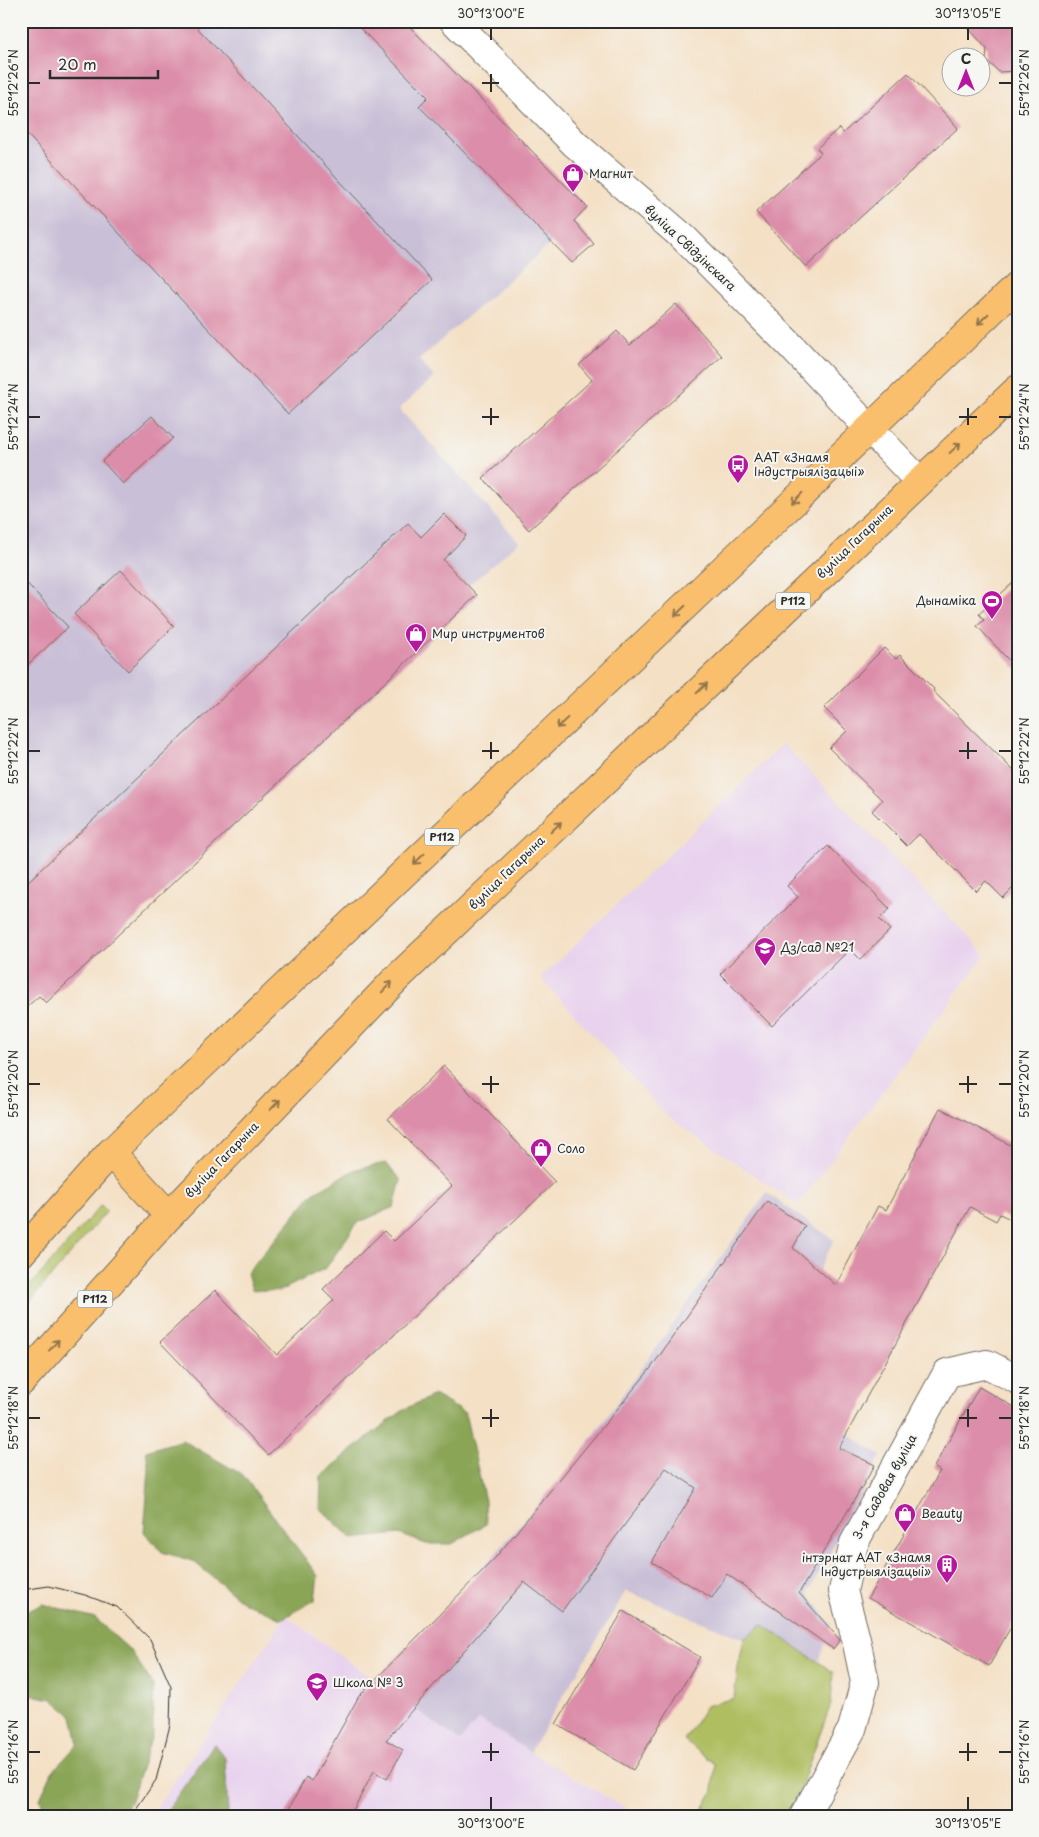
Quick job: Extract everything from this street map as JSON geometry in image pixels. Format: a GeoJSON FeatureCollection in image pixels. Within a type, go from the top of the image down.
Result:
{"type":"FeatureCollection","features":[{"type":"Feature","properties":{"kind":"main road","name":"Р112"},"geometry":{"type":"LineString","coordinates":[[21,1253],[111,1152],[870,428],[1018,284]]}},
{"type":"Feature","properties":{"kind":"main road","name":"вуліца Гагарына"},"geometry":{"type":"LineString","coordinates":[[21,1382],[168,1216],[397,978],[1018,389]]}},
{"type":"Feature","properties":{"kind":"main road"},"geometry":{"type":"LineString","coordinates":[[111,1152],[168,1216]]}},
{"type":"Feature","properties":{"kind":"street","name":"вуліца Свідзінскага"},"geometry":{"type":"LineString","coordinates":[[454,21],[575,144],[684,238],[870,428],[919,481]]}},
{"type":"Feature","properties":{"kind":"street","name":"3-я Садовая вуліца"},"geometry":{"type":"LineString","coordinates":[[804,1816],[852,1729],[865,1682],[843,1591],[854,1543],[947,1373],[987,1364],[1018,1380]]}},
{"type":"Feature","properties":{"kind":"shaded area"},"geometry":{"type":"Polygon","coordinates":[[[21,21],[404,21],[587,207],[552,242],[419,360],[434,377],[399,409],[519,542],[468,586],[477,596],[46,1003],[39,996],[21,1012],[21,21]]]}},
{"type":"Feature","properties":{"kind":"shaded area","name":"Дз/сад №21"},"geometry":{"type":"Polygon","coordinates":[[[783,744],[985,955],[798,1205],[668,1117],[541,978],[783,744]]]}},
{"type":"Feature","properties":{"kind":"shaded area"},"geometry":{"type":"Polygon","coordinates":[[[767,1193],[834,1240],[766,1379],[881,1456],[808,1593],[831,1625],[819,1662],[762,1624],[744,1639],[626,1591],[530,1752],[479,1719],[460,1741],[381,1685],[573,1464],[767,1193]]]}},
{"type":"Feature","properties":{"kind":"shaded area","name":"Школа № 3"},"geometry":{"type":"Polygon","coordinates":[[[286,1616],[460,1741],[479,1719],[530,1752],[639,1816],[151,1816],[286,1616]]]}},
{"type":"Feature","properties":{"kind":"green space"},"geometry":{"type":"Polygon","coordinates":[[[386,1163],[401,1180],[394,1207],[357,1223],[326,1268],[280,1291],[252,1290],[247,1273],[313,1193],[356,1169],[386,1163]]]}},
{"type":"Feature","properties":{"kind":"green space"},"geometry":{"type":"Polygon","coordinates":[[[101,1205],[107,1211],[21,1312],[21,1296],[101,1205]]]}},
{"type":"Feature","properties":{"kind":"green space"},"geometry":{"type":"Polygon","coordinates":[[[434,1395],[465,1413],[485,1501],[486,1524],[452,1544],[426,1544],[399,1534],[352,1539],[320,1508],[321,1476],[405,1409],[434,1395]]]}},
{"type":"Feature","properties":{"kind":"green space"},"geometry":{"type":"Polygon","coordinates":[[[182,1440],[243,1475],[318,1576],[315,1600],[282,1619],[243,1602],[193,1561],[162,1552],[144,1532],[149,1470],[146,1451],[182,1440]]]}},
{"type":"Feature","properties":{"kind":"green space"},"geometry":{"type":"Polygon","coordinates":[[[43,1604],[95,1618],[131,1651],[153,1685],[153,1732],[130,1803],[117,1816],[47,1816],[40,1799],[52,1772],[78,1744],[72,1716],[52,1699],[25,1694],[21,1698],[21,1614],[43,1604]]]}},
{"type":"Feature","properties":{"kind":"green space"},"geometry":{"type":"Polygon","coordinates":[[[762,1624],[833,1672],[831,1704],[790,1816],[699,1816],[713,1791],[715,1764],[684,1740],[706,1706],[734,1698],[744,1639],[762,1624]]]}},
{"type":"Feature","properties":{"kind":"green space"},"geometry":{"type":"Polygon","coordinates":[[[214,1744],[225,1758],[228,1813],[226,1816],[163,1816],[214,1744]]]}},
{"type":"Feature","properties":{"kind":"building"},"geometry":{"type":"Polygon","coordinates":[[[21,21],[191,21],[432,280],[288,414],[21,128],[21,21]]]}},
{"type":"Feature","properties":{"kind":"building"},"geometry":{"type":"Polygon","coordinates":[[[353,21],[404,21],[587,207],[574,221],[594,244],[572,263],[419,106],[428,97],[353,21]]]}},
{"type":"Feature","properties":{"kind":"building"},"geometry":{"type":"Polygon","coordinates":[[[962,21],[1018,21],[1018,71],[999,72],[992,66],[992,48],[986,48],[962,21]]]}},
{"type":"Feature","properties":{"kind":"building"},"geometry":{"type":"Polygon","coordinates":[[[908,73],[958,128],[806,267],[756,212],[821,153],[817,148],[839,128],[843,133],[908,73]]]}},
{"type":"Feature","properties":{"kind":"building"},"geometry":{"type":"Polygon","coordinates":[[[676,304],[722,356],[529,530],[483,478],[592,380],[579,365],[617,331],[630,345],[676,304]]]}},
{"type":"Feature","properties":{"kind":"building"},"geometry":{"type":"Polygon","coordinates":[[[152,416],[173,438],[123,484],[102,461],[152,416]]]}},
{"type":"Feature","properties":{"kind":"building"},"geometry":{"type":"Polygon","coordinates":[[[444,514],[466,536],[443,560],[477,595],[46,1003],[39,996],[21,1012],[21,888],[408,523],[421,537],[444,514]]]}},
{"type":"Feature","properties":{"kind":"building"},"geometry":{"type":"Polygon","coordinates":[[[121,570],[174,626],[128,671],[74,614],[121,570]]]}},
{"type":"Feature","properties":{"kind":"building"},"geometry":{"type":"Polygon","coordinates":[[[21,577],[68,627],[21,671],[21,577]]]}},
{"type":"Feature","properties":{"kind":"building"},"geometry":{"type":"Polygon","coordinates":[[[1018,578],[1018,670],[977,626],[984,620],[979,614],[1018,578]]]}},
{"type":"Feature","properties":{"kind":"building"},"geometry":{"type":"Polygon","coordinates":[[[884,648],[896,659],[900,655],[934,689],[933,691],[1018,775],[1018,883],[1003,898],[986,881],[976,891],[919,834],[907,846],[872,811],[882,800],[829,748],[847,731],[824,708],[884,648]]]}},
{"type":"Feature","properties":{"kind":"building"},"geometry":{"type":"Polygon","coordinates":[[[828,846],[890,909],[879,919],[890,930],[860,959],[850,949],[772,1026],[720,974],[798,897],[787,886],[828,846]]]}},
{"type":"Feature","properties":{"kind":"building"},"geometry":{"type":"Polygon","coordinates":[[[444,1066],[555,1182],[268,1455],[160,1342],[215,1290],[277,1355],[334,1300],[323,1289],[384,1231],[394,1241],[452,1186],[388,1119],[444,1066]]]}},
{"type":"Feature","properties":{"kind":"building"},"geometry":{"type":"Polygon","coordinates":[[[940,1108],[1018,1149],[1018,1223],[1000,1214],[996,1221],[970,1207],[839,1448],[875,1465],[799,1593],[840,1640],[833,1649],[727,1574],[712,1598],[652,1562],[696,1488],[666,1468],[562,1611],[524,1582],[386,1740],[403,1750],[387,1779],[374,1771],[350,1816],[285,1816],[306,1777],[312,1781],[359,1696],[495,1558],[651,1368],[767,1201],[805,1226],[793,1248],[836,1285],[878,1206],[886,1210],[940,1108]]]}},
{"type":"Feature","properties":{"kind":"building"},"geometry":{"type":"Polygon","coordinates":[[[979,1387],[1018,1409],[1018,1614],[989,1666],[868,1598],[940,1471],[934,1467],[979,1387]]]}},
{"type":"Feature","properties":{"kind":"building"},"geometry":{"type":"Polygon","coordinates":[[[623,1611],[700,1657],[633,1770],[556,1724],[623,1611]]]}},
{"type":"Feature","properties":{"kind":"tram line"},"geometry":{"type":"LineString","coordinates":[[21,1590],[49,1586],[85,1595],[117,1607],[150,1639],[171,1687],[170,1725],[156,1780],[131,1816]]}},
{"type":"Feature","properties":{"kind":"place","name":"Магнит"},"geometry":{"type":"Point","coordinates":[573,193]}},
{"type":"Feature","properties":{"kind":"place","name":"ААТ «Знамя Індустрыялізацыі»"},"geometry":{"type":"Point","coordinates":[738,484]}},
{"type":"Feature","properties":{"kind":"place","name":"Дынаміка"},"geometry":{"type":"Point","coordinates":[992,620]}},
{"type":"Feature","properties":{"kind":"place","name":"Мир инструментов"},"geometry":{"type":"Point","coordinates":[416,653]}},
{"type":"Feature","properties":{"kind":"place","name":"Дз/сад №21"},"geometry":{"type":"Point","coordinates":[765,967]}},
{"type":"Feature","properties":{"kind":"place","name":"Соло"},"geometry":{"type":"Point","coordinates":[541,1168]}},
{"type":"Feature","properties":{"kind":"place","name":"Beauty"},"geometry":{"type":"Point","coordinates":[905,1533]}},
{"type":"Feature","properties":{"kind":"place","name":"інтэрнат ААТ «Знамя Індустрыялізацыі»"},"geometry":{"type":"Point","coordinates":[947,1584]}},
{"type":"Feature","properties":{"kind":"place","name":"Школа № 3"},"geometry":{"type":"Point","coordinates":[317,1702]}}]}
